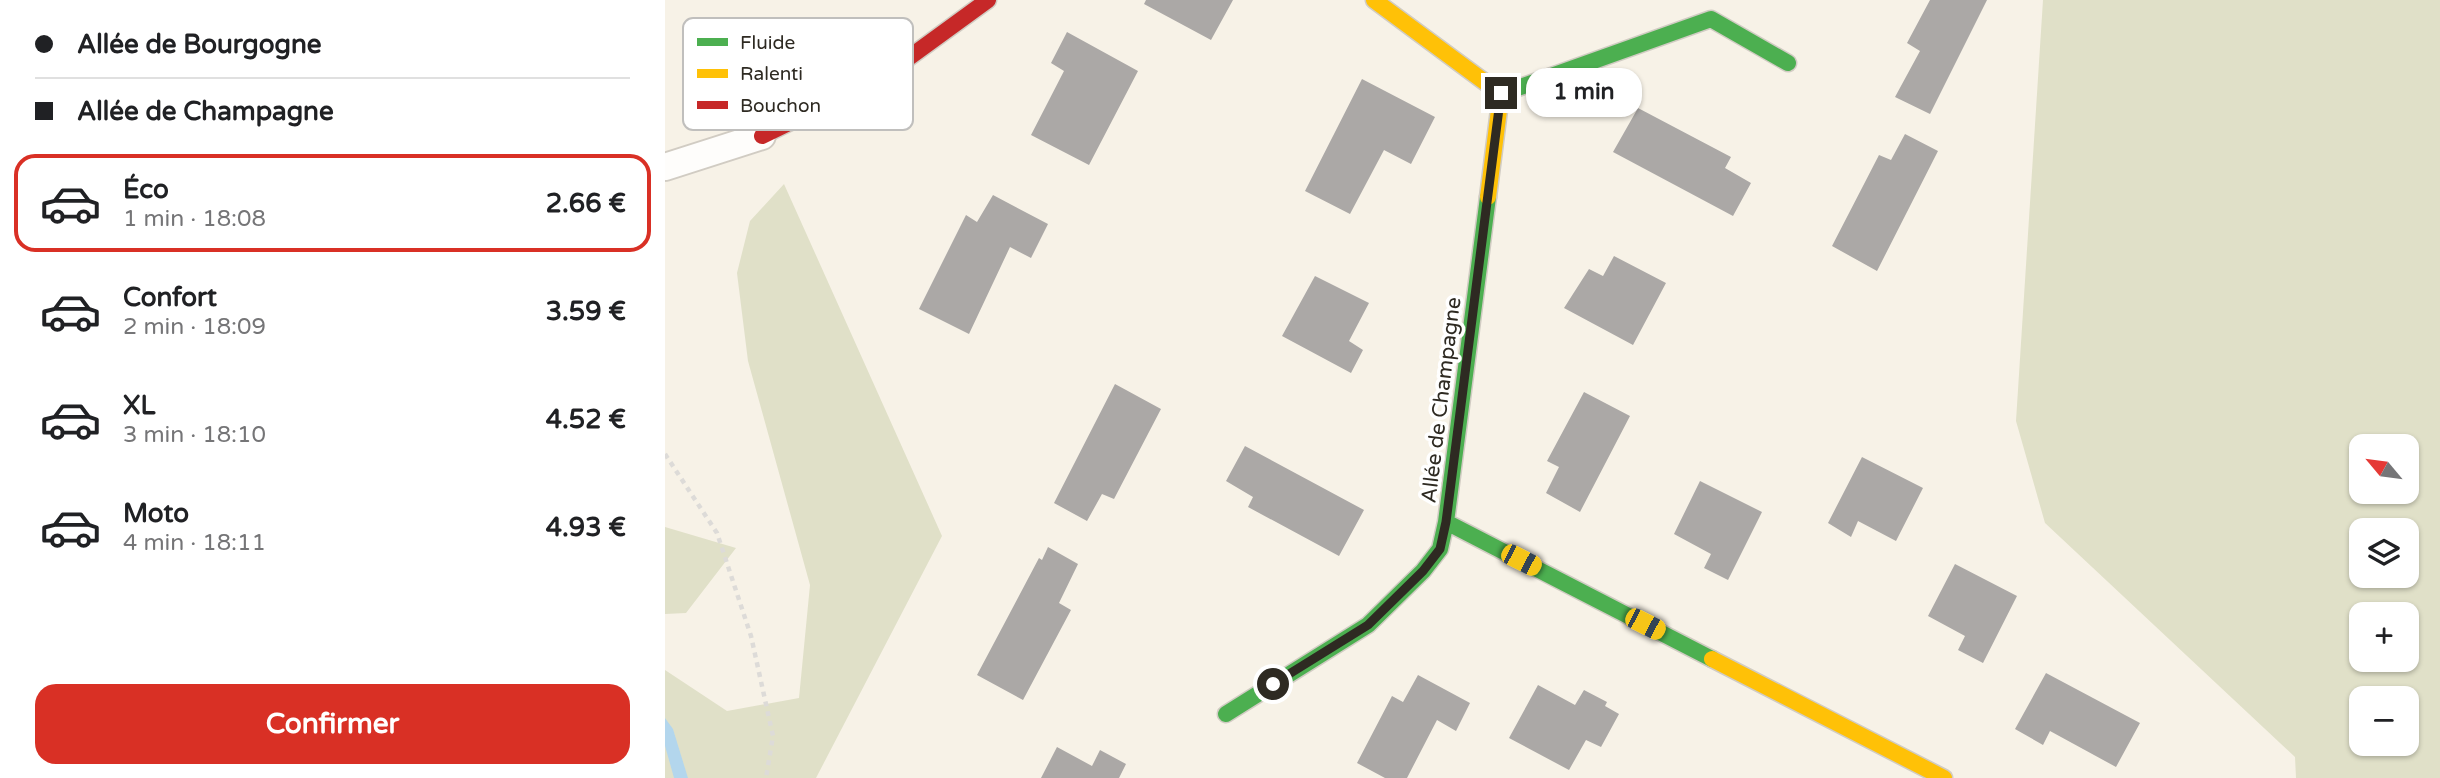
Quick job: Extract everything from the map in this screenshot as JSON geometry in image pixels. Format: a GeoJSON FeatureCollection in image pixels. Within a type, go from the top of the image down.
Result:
{"type":"FeatureCollection","features":[{"type":"Feature","properties":{"kind":"street"},"geometry":{"type":"LineString","coordinates":[[913,54],[988,0]]}},
{"type":"Feature","properties":{"kind":"street"},"geometry":{"type":"LineString","coordinates":[[1374,0],[1501,93],[1711,19],[1788,63]]}},
{"type":"Feature","properties":{"kind":"street","name":"Allée de Champagne"},"geometry":{"type":"LineString","coordinates":[[1501,93],[1446,522],[1944,778]]}},
{"type":"Feature","properties":{"kind":"street"},"geometry":{"type":"LineString","coordinates":[[762,136],[774,130]]}},
{"type":"Feature","properties":{"kind":"street"},"geometry":{"type":"LineString","coordinates":[[1226,714],[1368,625],[1423,571],[1440,549],[1446,522]]}},
{"type":"Feature","properties":{"kind":"lane"},"geometry":{"type":"LineString","coordinates":[[665,167],[762,136]]}},
{"type":"Feature","properties":{"kind":"path"},"geometry":{"type":"LineString","coordinates":[[665,454],[717,533],[751,636],[773,736],[766,778]]}},
{"type":"Feature","properties":{"kind":"green space"},"geometry":{"type":"Polygon","coordinates":[[[2043,0],[2440,0],[2440,778],[2296,778],[2295,757],[2045,523],[2016,421],[2043,0]]]}},
{"type":"Feature","properties":{"kind":"green space"},"geometry":{"type":"Polygon","coordinates":[[[784,184],[942,536],[816,778],[665,778],[665,670],[727,711],[799,698],[810,585],[748,361],[737,273],[750,221],[784,184]]]}},
{"type":"Feature","properties":{"kind":"green space"},"geometry":{"type":"Polygon","coordinates":[[[665,527],[736,548],[686,613],[665,614],[665,527]]]}},
{"type":"Feature","properties":{"kind":"water"},"geometry":{"type":"Polygon","coordinates":[[[665,718],[673,729],[688,778],[674,778],[665,746],[665,718]]]}},
{"type":"Feature","properties":{"kind":"building"},"geometry":{"type":"Polygon","coordinates":[[[1146,0],[1233,0],[1211,40],[1144,4],[1146,0]]]}},
{"type":"Feature","properties":{"kind":"building"},"geometry":{"type":"Polygon","coordinates":[[[1930,0],[1987,0],[1930,114],[1895,97],[1920,51],[1907,43],[1930,0]]]}},
{"type":"Feature","properties":{"kind":"building"},"geometry":{"type":"Polygon","coordinates":[[[1067,32],[1138,71],[1089,165],[1031,135],[1064,71],[1051,63],[1067,32]]]}},
{"type":"Feature","properties":{"kind":"building"},"geometry":{"type":"Polygon","coordinates":[[[1362,79],[1435,117],[1411,164],[1384,150],[1350,214],[1305,191],[1362,79]]]}},
{"type":"Feature","properties":{"kind":"building"},"geometry":{"type":"Polygon","coordinates":[[[1638,108],[1731,157],[1725,168],[1751,183],[1733,216],[1613,152],[1638,108]]]}},
{"type":"Feature","properties":{"kind":"building"},"geometry":{"type":"Polygon","coordinates":[[[1905,134],[1938,151],[1877,271],[1832,246],[1879,155],[1891,160],[1905,134]]]}},
{"type":"Feature","properties":{"kind":"building"},"geometry":{"type":"Polygon","coordinates":[[[993,195],[1048,224],[1031,258],[1010,247],[969,334],[919,309],[966,215],[977,222],[993,195]]]}},
{"type":"Feature","properties":{"kind":"building"},"geometry":{"type":"Polygon","coordinates":[[[1614,256],[1666,283],[1633,345],[1564,308],[1589,269],[1603,276],[1614,256]]]}},
{"type":"Feature","properties":{"kind":"building"},"geometry":{"type":"Polygon","coordinates":[[[1315,276],[1369,303],[1349,341],[1363,350],[1351,373],[1282,336],[1315,276]]]}},
{"type":"Feature","properties":{"kind":"building"},"geometry":{"type":"Polygon","coordinates":[[[1115,384],[1161,409],[1114,499],[1102,494],[1087,521],[1054,503],[1115,384]]]}},
{"type":"Feature","properties":{"kind":"building"},"geometry":{"type":"Polygon","coordinates":[[[1584,392],[1630,416],[1580,512],[1546,493],[1559,467],[1547,461],[1584,392]]]}},
{"type":"Feature","properties":{"kind":"building"},"geometry":{"type":"Polygon","coordinates":[[[1245,446],[1364,510],[1339,556],[1248,507],[1253,497],[1226,481],[1245,446]]]}},
{"type":"Feature","properties":{"kind":"building"},"geometry":{"type":"Polygon","coordinates":[[[1862,457],[1923,488],[1896,541],[1858,521],[1851,537],[1828,523],[1862,457]]]}},
{"type":"Feature","properties":{"kind":"building"},"geometry":{"type":"Polygon","coordinates":[[[1700,481],[1762,512],[1728,580],[1704,568],[1711,554],[1674,534],[1700,481]]]}},
{"type":"Feature","properties":{"kind":"building"},"geometry":{"type":"Polygon","coordinates":[[[1048,547],[1078,564],[1059,603],[1071,610],[1023,700],[977,675],[1039,558],[1042,560],[1048,547]]]}},
{"type":"Feature","properties":{"kind":"building"},"geometry":{"type":"Polygon","coordinates":[[[1955,564],[2017,596],[1983,663],[1958,650],[1965,636],[1928,616],[1955,564]]]}},
{"type":"Feature","properties":{"kind":"building"},"geometry":{"type":"Polygon","coordinates":[[[2046,673],[2140,723],[2116,767],[2050,731],[2043,745],[2015,729],[2046,673]]]}},
{"type":"Feature","properties":{"kind":"building"},"geometry":{"type":"Polygon","coordinates":[[[1418,675],[1470,703],[1456,731],[1437,720],[1407,778],[1385,778],[1357,763],[1392,696],[1403,702],[1418,675]]]}},
{"type":"Feature","properties":{"kind":"building"},"geometry":{"type":"Polygon","coordinates":[[[1538,685],[1575,705],[1584,690],[1607,702],[1605,706],[1619,714],[1601,747],[1586,740],[1569,770],[1509,738],[1538,685]]]}},
{"type":"Feature","properties":{"kind":"building"},"geometry":{"type":"Polygon","coordinates":[[[1057,747],[1092,766],[1100,750],[1126,764],[1119,778],[1041,778],[1057,747]]]}},
{"type":"Feature","properties":{"kind":"traffic: fast"},"geometry":{"type":"LineString","coordinates":[[1501,94],[1711,19],[1788,63]]}},
{"type":"Feature","properties":{"kind":"traffic: fast"},"geometry":{"type":"LineString","coordinates":[[1488,197],[1446,522],[1712,659]]}},
{"type":"Feature","properties":{"kind":"traffic: fast"},"geometry":{"type":"LineString","coordinates":[[1226,714],[1368,625],[1423,571],[1440,549],[1446,522]]}},
{"type":"Feature","properties":{"kind":"traffic: slow"},"geometry":{"type":"LineString","coordinates":[[1374,0],[1501,94],[1488,197]]}},
{"type":"Feature","properties":{"kind":"traffic: slow"},"geometry":{"type":"LineString","coordinates":[[1712,659],[1944,778]]}},
{"type":"Feature","properties":{"kind":"traffic: jam"},"geometry":{"type":"LineString","coordinates":[[913,55],[988,0]]}},
{"type":"Feature","properties":{"kind":"traffic: jam"},"geometry":{"type":"LineString","coordinates":[[762,136],[774,130]]}},
{"type":"Feature","properties":{"kind":"route"},"geometry":{"type":"LineString","coordinates":[[1273,684],[1368,625],[1423,571],[1440,549],[1446,522],[1501,93]]}}]}
